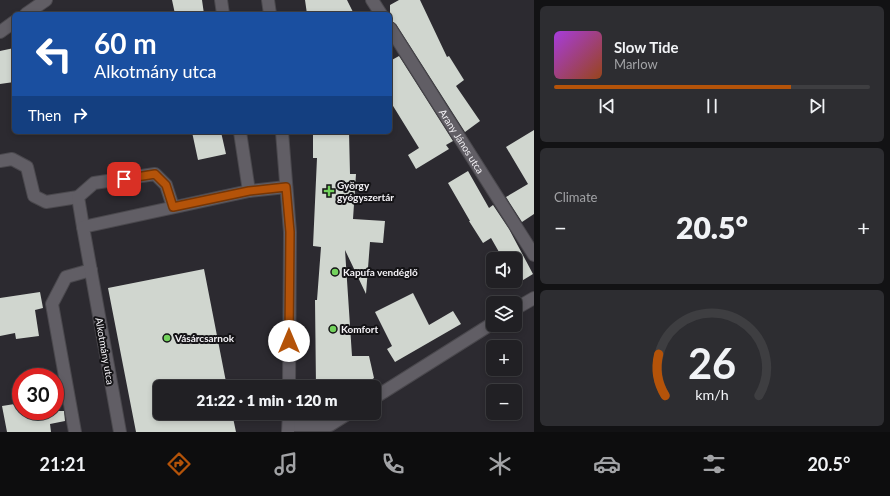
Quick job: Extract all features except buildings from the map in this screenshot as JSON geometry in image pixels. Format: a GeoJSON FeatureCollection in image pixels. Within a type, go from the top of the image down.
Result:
{"type":"FeatureCollection","features":[{"type":"Feature","properties":{"kind":"street"},"geometry":{"type":"LineString","coordinates":[[29,12],[46,0]]}},
{"type":"Feature","properties":{"kind":"street"},"geometry":{"type":"LineString","coordinates":[[221,0],[223,12]]}},
{"type":"Feature","properties":{"kind":"street"},"geometry":{"type":"LineString","coordinates":[[268,0],[270,12]]}},
{"type":"Feature","properties":{"kind":"street"},"geometry":{"type":"LineString","coordinates":[[372,0],[380,12]]}},
{"type":"Feature","properties":{"kind":"street"},"geometry":{"type":"LineString","coordinates":[[0,32],[12,23]]}},
{"type":"Feature","properties":{"kind":"street","name":"Arany János utca"},"geometry":{"type":"LineString","coordinates":[[392,31],[534,255]]}},
{"type":"Feature","properties":{"kind":"street"},"geometry":{"type":"LineString","coordinates":[[240,134],[249,191]]}},
{"type":"Feature","properties":{"kind":"street"},"geometry":{"type":"LineString","coordinates":[[282,134],[290,232],[289,380]]}},
{"type":"Feature","properties":{"kind":"street"},"geometry":{"type":"LineString","coordinates":[[0,161],[12,159],[27,167],[34,196],[46,202],[78,196],[94,183],[155,174],[166,185],[173,207]]}},
{"type":"Feature","properties":{"kind":"street"},"geometry":{"type":"LineString","coordinates":[[83,227],[249,191],[286,187]]}},
{"type":"Feature","properties":{"kind":"street","name":"Alkotmány utca"},"geometry":{"type":"LineString","coordinates":[[78,196],[120,432]]}},
{"type":"Feature","properties":{"kind":"street"},"geometry":{"type":"LineString","coordinates":[[75,432],[52,304],[66,277],[91,270]]}},
{"type":"Feature","properties":{"kind":"street"},"geometry":{"type":"LineString","coordinates":[[522,306],[534,298]]}},
{"type":"Feature","properties":{"kind":"street"},"geometry":{"type":"LineString","coordinates":[[381,394],[486,327]]}},
{"type":"Feature","properties":{"kind":"street"},"geometry":{"type":"LineString","coordinates":[[288,423],[330,425],[338,420]]}},
{"type":"Feature","properties":{"kind":"place","name":"György gyógyszertár"},"geometry":{"type":"Point","coordinates":[329,191]}},
{"type":"Feature","properties":{"kind":"place","name":"Kapufa vendéglő"},"geometry":{"type":"Point","coordinates":[335,272]}},
{"type":"Feature","properties":{"kind":"place","name":"Komfort"},"geometry":{"type":"Point","coordinates":[333,329]}},
{"type":"Feature","properties":{"kind":"place","name":"Vásárcsarnok"},"geometry":{"type":"Point","coordinates":[167,338]}},
{"type":"Feature","properties":{"kind":"route"},"geometry":{"type":"LineString","coordinates":[[124,179],[155,174],[166,185],[173,207],[249,191],[286,187],[290,232],[289,341]]}}]}
